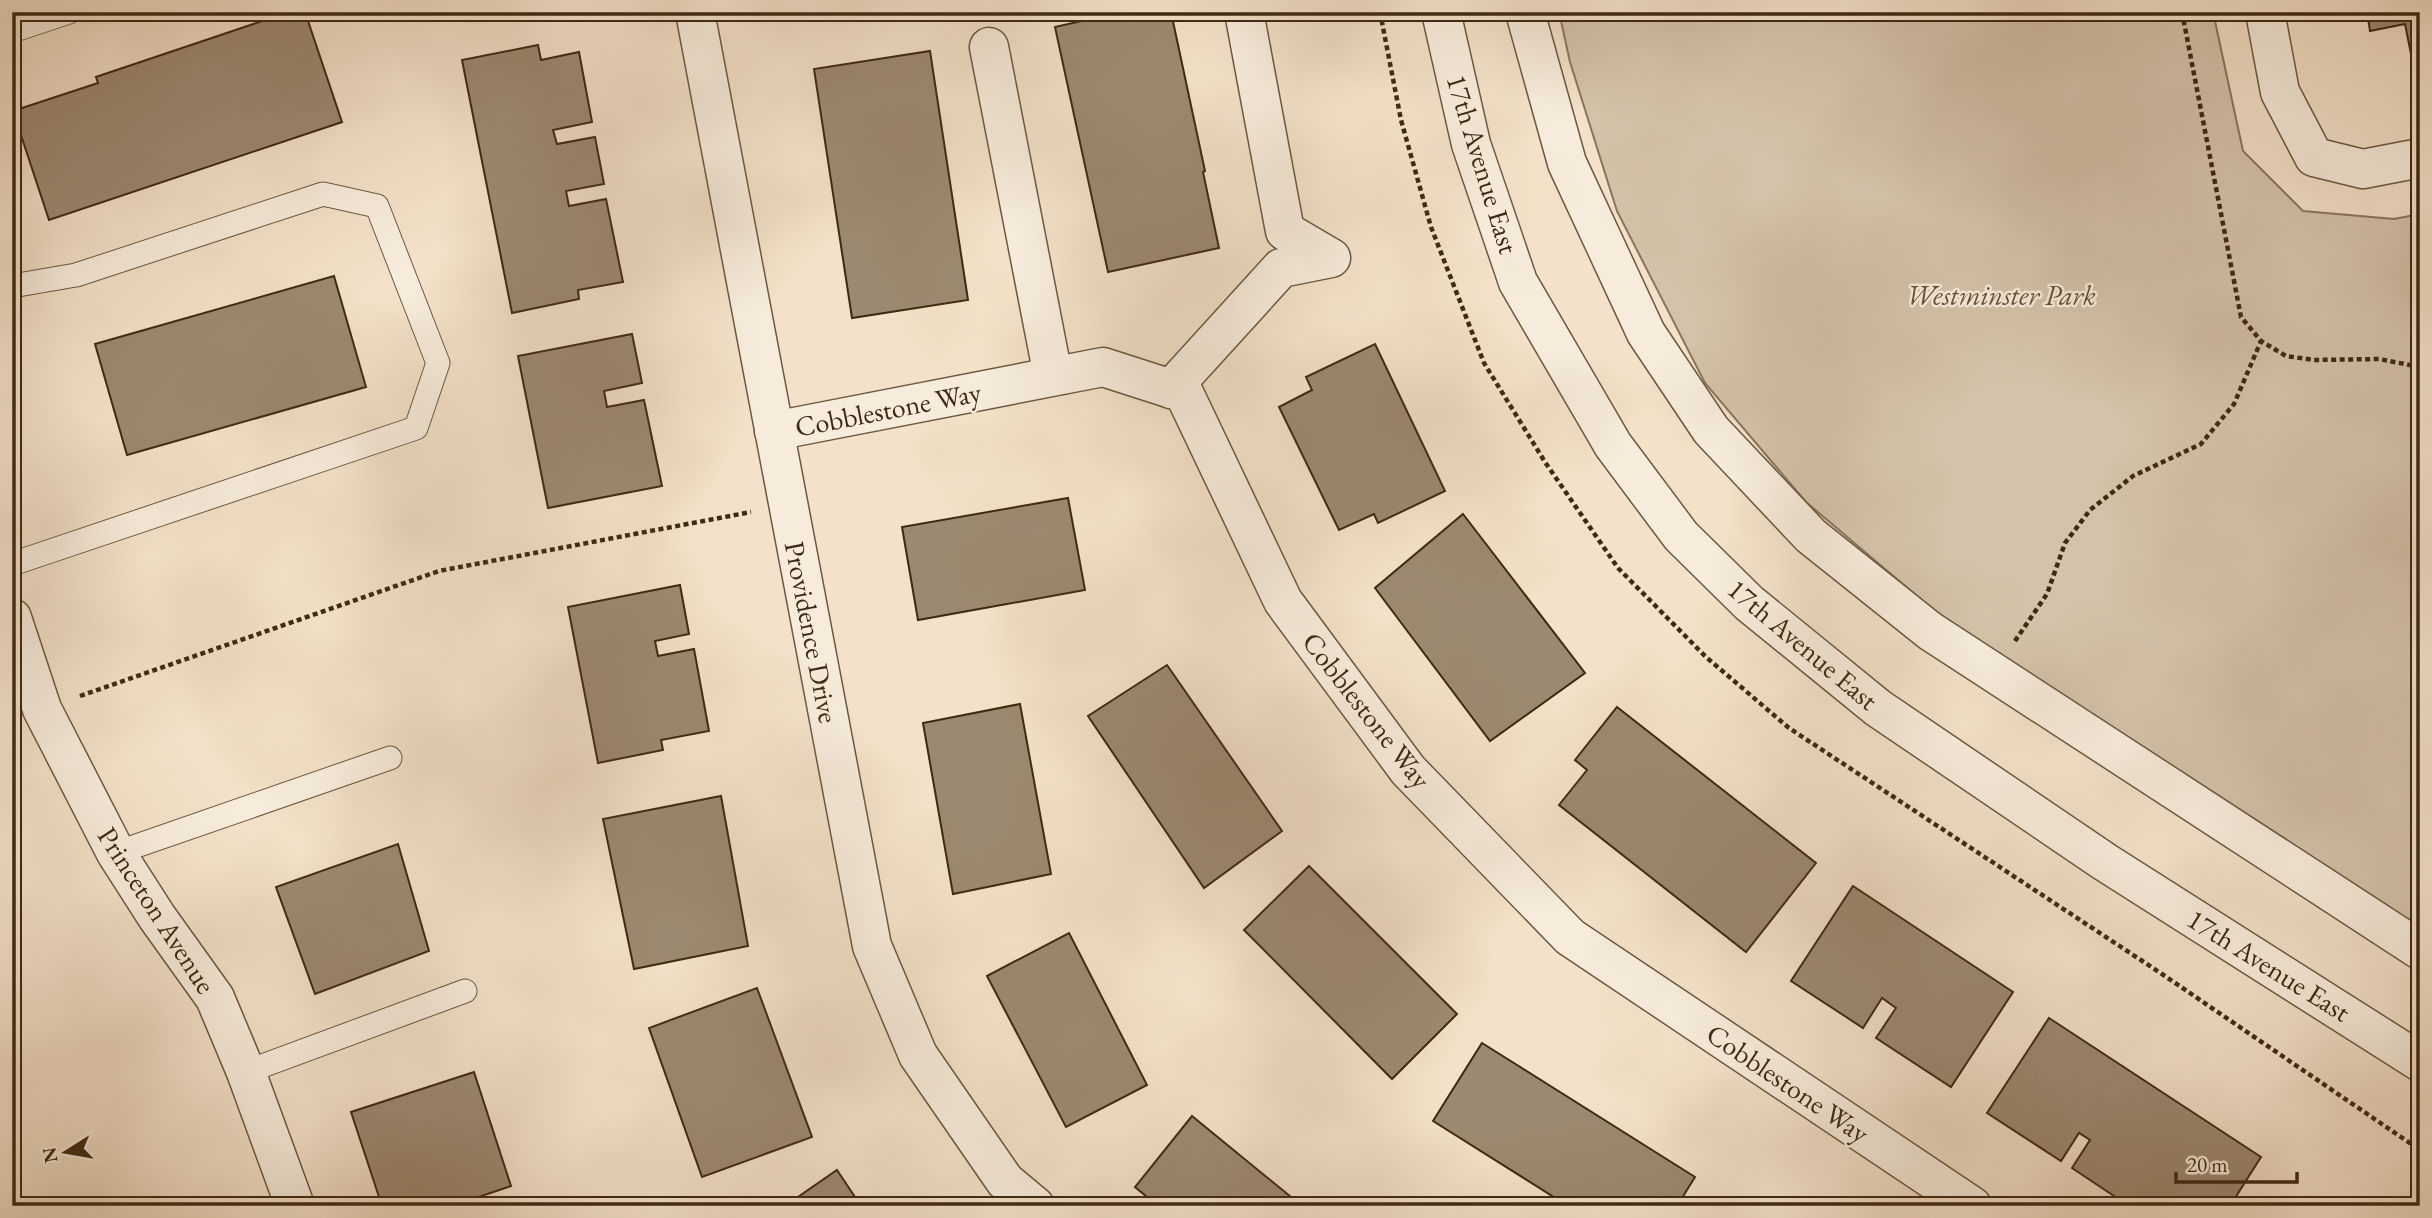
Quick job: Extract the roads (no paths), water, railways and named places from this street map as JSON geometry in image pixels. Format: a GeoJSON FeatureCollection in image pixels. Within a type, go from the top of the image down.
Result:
{"type":"FeatureCollection","features":[{"type":"Feature","properties":{"kind":"street","name":"Providence Drive"},"geometry":{"type":"LineString","coordinates":[[695,12],[872,946],[918,1055],[1005,1181],[1035,1206]]}},
{"type":"Feature","properties":{"kind":"street"},"geometry":{"type":"LineString","coordinates":[[1171,389],[1281,268],[1331,258],[1285,232],[1244,12]]}},
{"type":"Feature","properties":{"kind":"street","name":"17th Avenue East"},"geometry":{"type":"LineString","coordinates":[[1441,12],[1471,144],[1518,282],[1613,445],[1681,536],[1749,603],[1878,708],[2105,862],[2420,1062]]}},
{"type":"Feature","properties":{"kind":"street"},"geometry":{"type":"LineString","coordinates":[[1525,12],[1567,163],[1646,333],[1711,430],[1811,537],[1930,631],[2420,950]]}},
{"type":"Feature","properties":{"kind":"street"},"geometry":{"type":"LineString","coordinates":[[2265,12],[2280,92],[2314,157],[2363,169],[2420,158]]}},
{"type":"Feature","properties":{"kind":"street"},"geometry":{"type":"LineString","coordinates":[[989,47],[1054,376]]}},
{"type":"Feature","properties":{"kind":"street","name":"Cobblestone Way"},"geometry":{"type":"LineString","coordinates":[[774,431],[1103,367],[1184,393],[1283,601],[1408,770],[1570,937],[1972,1206]]}},
{"type":"Feature","properties":{"kind":"street","name":"Princeton Avenue"},"geometry":{"type":"LineString","coordinates":[[12,618],[42,709],[116,853],[157,917],[215,998],[246,1072],[295,1206]]}},
{"type":"Feature","properties":{"kind":"lane"},"geometry":{"type":"LineString","coordinates":[[12,31],[69,12]]}},
{"type":"Feature","properties":{"kind":"lane"},"geometry":{"type":"LineString","coordinates":[[12,286],[76,275],[323,194],[377,206],[438,363],[416,428],[12,564]]}},
{"type":"Feature","properties":{"kind":"lane"},"geometry":{"type":"LineString","coordinates":[[116,853],[390,758]]}},
{"type":"Feature","properties":{"kind":"lane"},"geometry":{"type":"LineString","coordinates":[[246,1072],[465,991]]}},
{"type":"Feature","properties":{"kind":"park label","name":"Westminster Park"},"geometry":{"type":"Point","coordinates":[2001,295]}}]}
